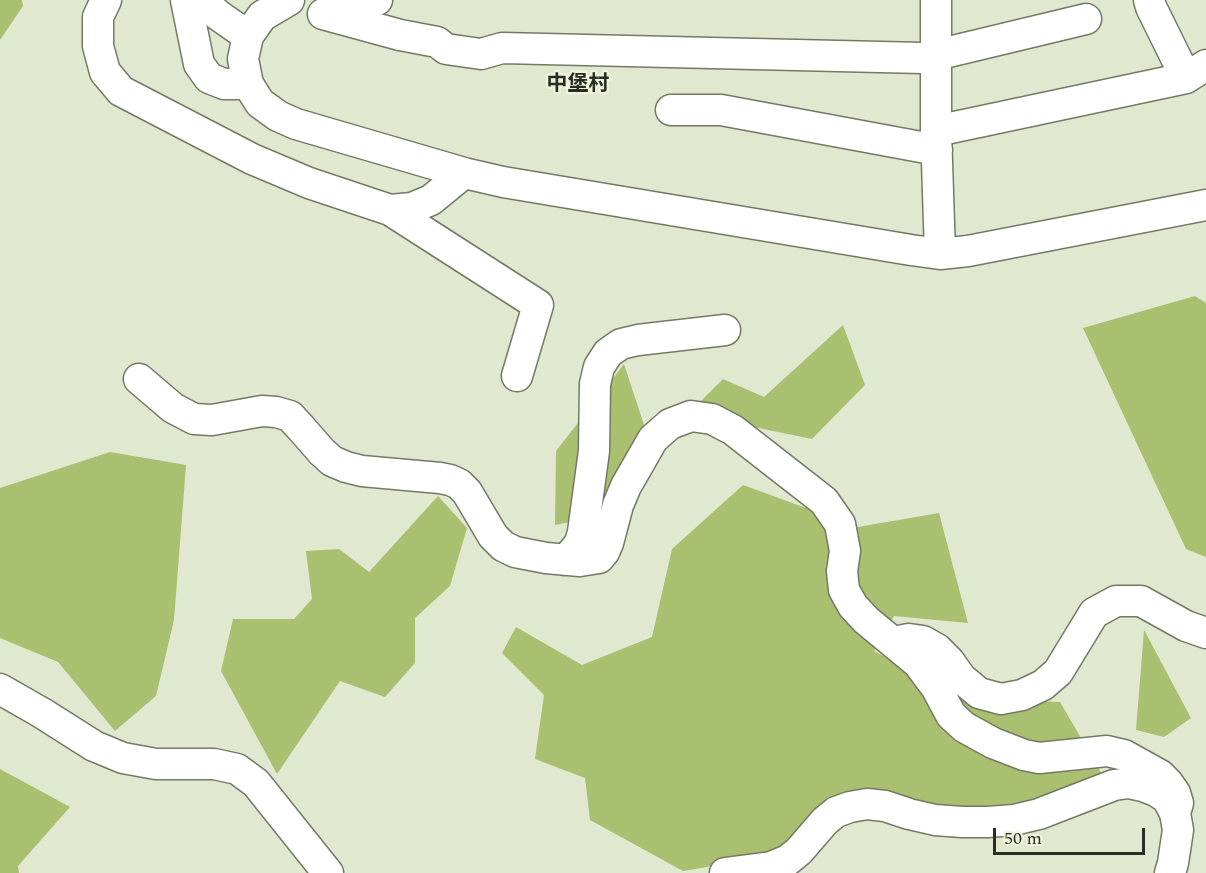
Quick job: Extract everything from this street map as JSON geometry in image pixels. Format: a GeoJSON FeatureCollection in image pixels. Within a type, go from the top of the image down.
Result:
{"type":"FeatureCollection","features":[{"type":"Feature","properties":{"kind":"street"},"geometry":{"type":"LineString","coordinates":[[106,0],[98,17],[98,46],[105,72],[121,91],[252,159],[309,183],[390,210],[538,305],[517,376]]}},
{"type":"Feature","properties":{"kind":"street"},"geometry":{"type":"LineString","coordinates":[[186,0],[199,64],[209,78],[224,84],[248,84]]}},
{"type":"Feature","properties":{"kind":"street"},"geometry":{"type":"LineString","coordinates":[[201,0],[248,36]]}},
{"type":"Feature","properties":{"kind":"street"},"geometry":{"type":"LineString","coordinates":[[377,0],[323,14],[293,11],[285,2],[262,16],[248,36],[243,59],[248,84],[260,103],[278,116],[296,124],[464,173],[503,182],[940,254],[968,251],[1206,205]]}},
{"type":"Feature","properties":{"kind":"street"},"geometry":{"type":"LineString","coordinates":[[931,0],[928,106],[937,141],[940,254]]}},
{"type":"Feature","properties":{"kind":"street"},"geometry":{"type":"LineString","coordinates":[[671,110],[722,110],[937,141],[1196,71],[1151,7],[1149,0]]}},
{"type":"Feature","properties":{"kind":"street"},"geometry":{"type":"LineString","coordinates":[[323,14],[400,35],[437,42],[446,49],[481,54],[502,48],[929,57],[1086,19]]}},
{"type":"Feature","properties":{"kind":"street"},"geometry":{"type":"LineString","coordinates":[[390,210],[412,208],[431,200],[464,173]]}},
{"type":"Feature","properties":{"kind":"street"},"geometry":{"type":"LineString","coordinates":[[565,560],[580,543],[583,532],[594,451],[595,384],[598,367],[608,353],[621,344],[725,330]]}},
{"type":"Feature","properties":{"kind":"street"},"geometry":{"type":"LineString","coordinates":[[139,379],[173,408],[194,418],[212,420],[262,411],[276,412],[290,416],[332,461],[346,467],[362,471],[450,480],[459,484],[467,492],[493,536],[503,546],[515,552],[565,560],[590,560],[599,558],[604,552],[626,486],[653,439],[670,424],[691,416],[712,419],[733,430],[824,501],[840,524],[845,551],[842,571],[844,590],[853,606],[866,620],[918,663],[928,674],[951,715],[964,728],[993,743],[1031,757],[1107,751],[1124,754],[1160,775],[1168,783],[1178,803],[1175,813]]}},
{"type":"Feature","properties":{"kind":"street"},"geometry":{"type":"LineString","coordinates":[[894,642],[909,639],[923,641],[937,649],[961,678],[979,693],[1001,699],[1022,695],[1043,685],[1058,672],[1094,613],[1116,601],[1141,600],[1186,626],[1206,633]]}},
{"type":"Feature","properties":{"kind":"street"},"geometry":{"type":"LineString","coordinates":[[0,689],[94,747],[123,758],[156,764],[214,764],[237,769],[256,783],[328,873]]}},
{"type":"Feature","properties":{"kind":"street"},"geometry":{"type":"LineString","coordinates":[[725,873],[771,867],[788,861],[836,812],[867,804],[885,806],[935,820],[962,822],[1014,820],[1039,814],[1114,784],[1129,783],[1156,791],[1167,798],[1175,813],[1178,830],[1170,873]]}},
{"type":"Feature","properties":{"kind":"green space"},"geometry":{"type":"Polygon","coordinates":[[[0,0],[22,0],[23,6],[0,40],[0,0]]]}},
{"type":"Feature","properties":{"kind":"green space"},"geometry":{"type":"Polygon","coordinates":[[[1195,296],[1206,303],[1206,557],[1186,549],[1083,328],[1195,296]]]}},
{"type":"Feature","properties":{"kind":"green space"},"geometry":{"type":"Polygon","coordinates":[[[843,325],[865,385],[812,439],[739,424],[697,405],[723,379],[764,397],[843,325]]]}},
{"type":"Feature","properties":{"kind":"green space"},"geometry":{"type":"Polygon","coordinates":[[[624,364],[644,425],[599,516],[555,525],[556,451],[624,364]]]}},
{"type":"Feature","properties":{"kind":"green space"},"geometry":{"type":"Polygon","coordinates":[[[110,452],[186,465],[174,620],[156,696],[115,731],[58,662],[0,638],[0,488],[110,452]]]}},
{"type":"Feature","properties":{"kind":"green space"},"geometry":{"type":"Polygon","coordinates":[[[743,485],[858,527],[939,513],[968,623],[894,616],[874,651],[963,698],[1060,702],[1102,774],[1019,808],[938,809],[858,793],[778,855],[683,871],[590,820],[585,778],[535,759],[544,695],[502,653],[516,627],[582,665],[652,637],[672,549],[743,485]]]}},
{"type":"Feature","properties":{"kind":"green space"},"geometry":{"type":"Polygon","coordinates":[[[438,496],[467,528],[450,586],[415,618],[415,663],[385,697],[340,681],[277,774],[221,671],[233,619],[294,619],[312,599],[306,551],[339,549],[369,572],[438,496]]]}},
{"type":"Feature","properties":{"kind":"green space"},"geometry":{"type":"Polygon","coordinates":[[[1144,630],[1191,718],[1164,737],[1136,730],[1144,630]]]}},
{"type":"Feature","properties":{"kind":"green space"},"geometry":{"type":"Polygon","coordinates":[[[0,769],[70,807],[18,866],[19,873],[0,873],[0,769]]]}},
{"type":"Feature","properties":{"kind":"district","name":"中堡村"},"geometry":{"type":"Point","coordinates":[578,86]}}]}
